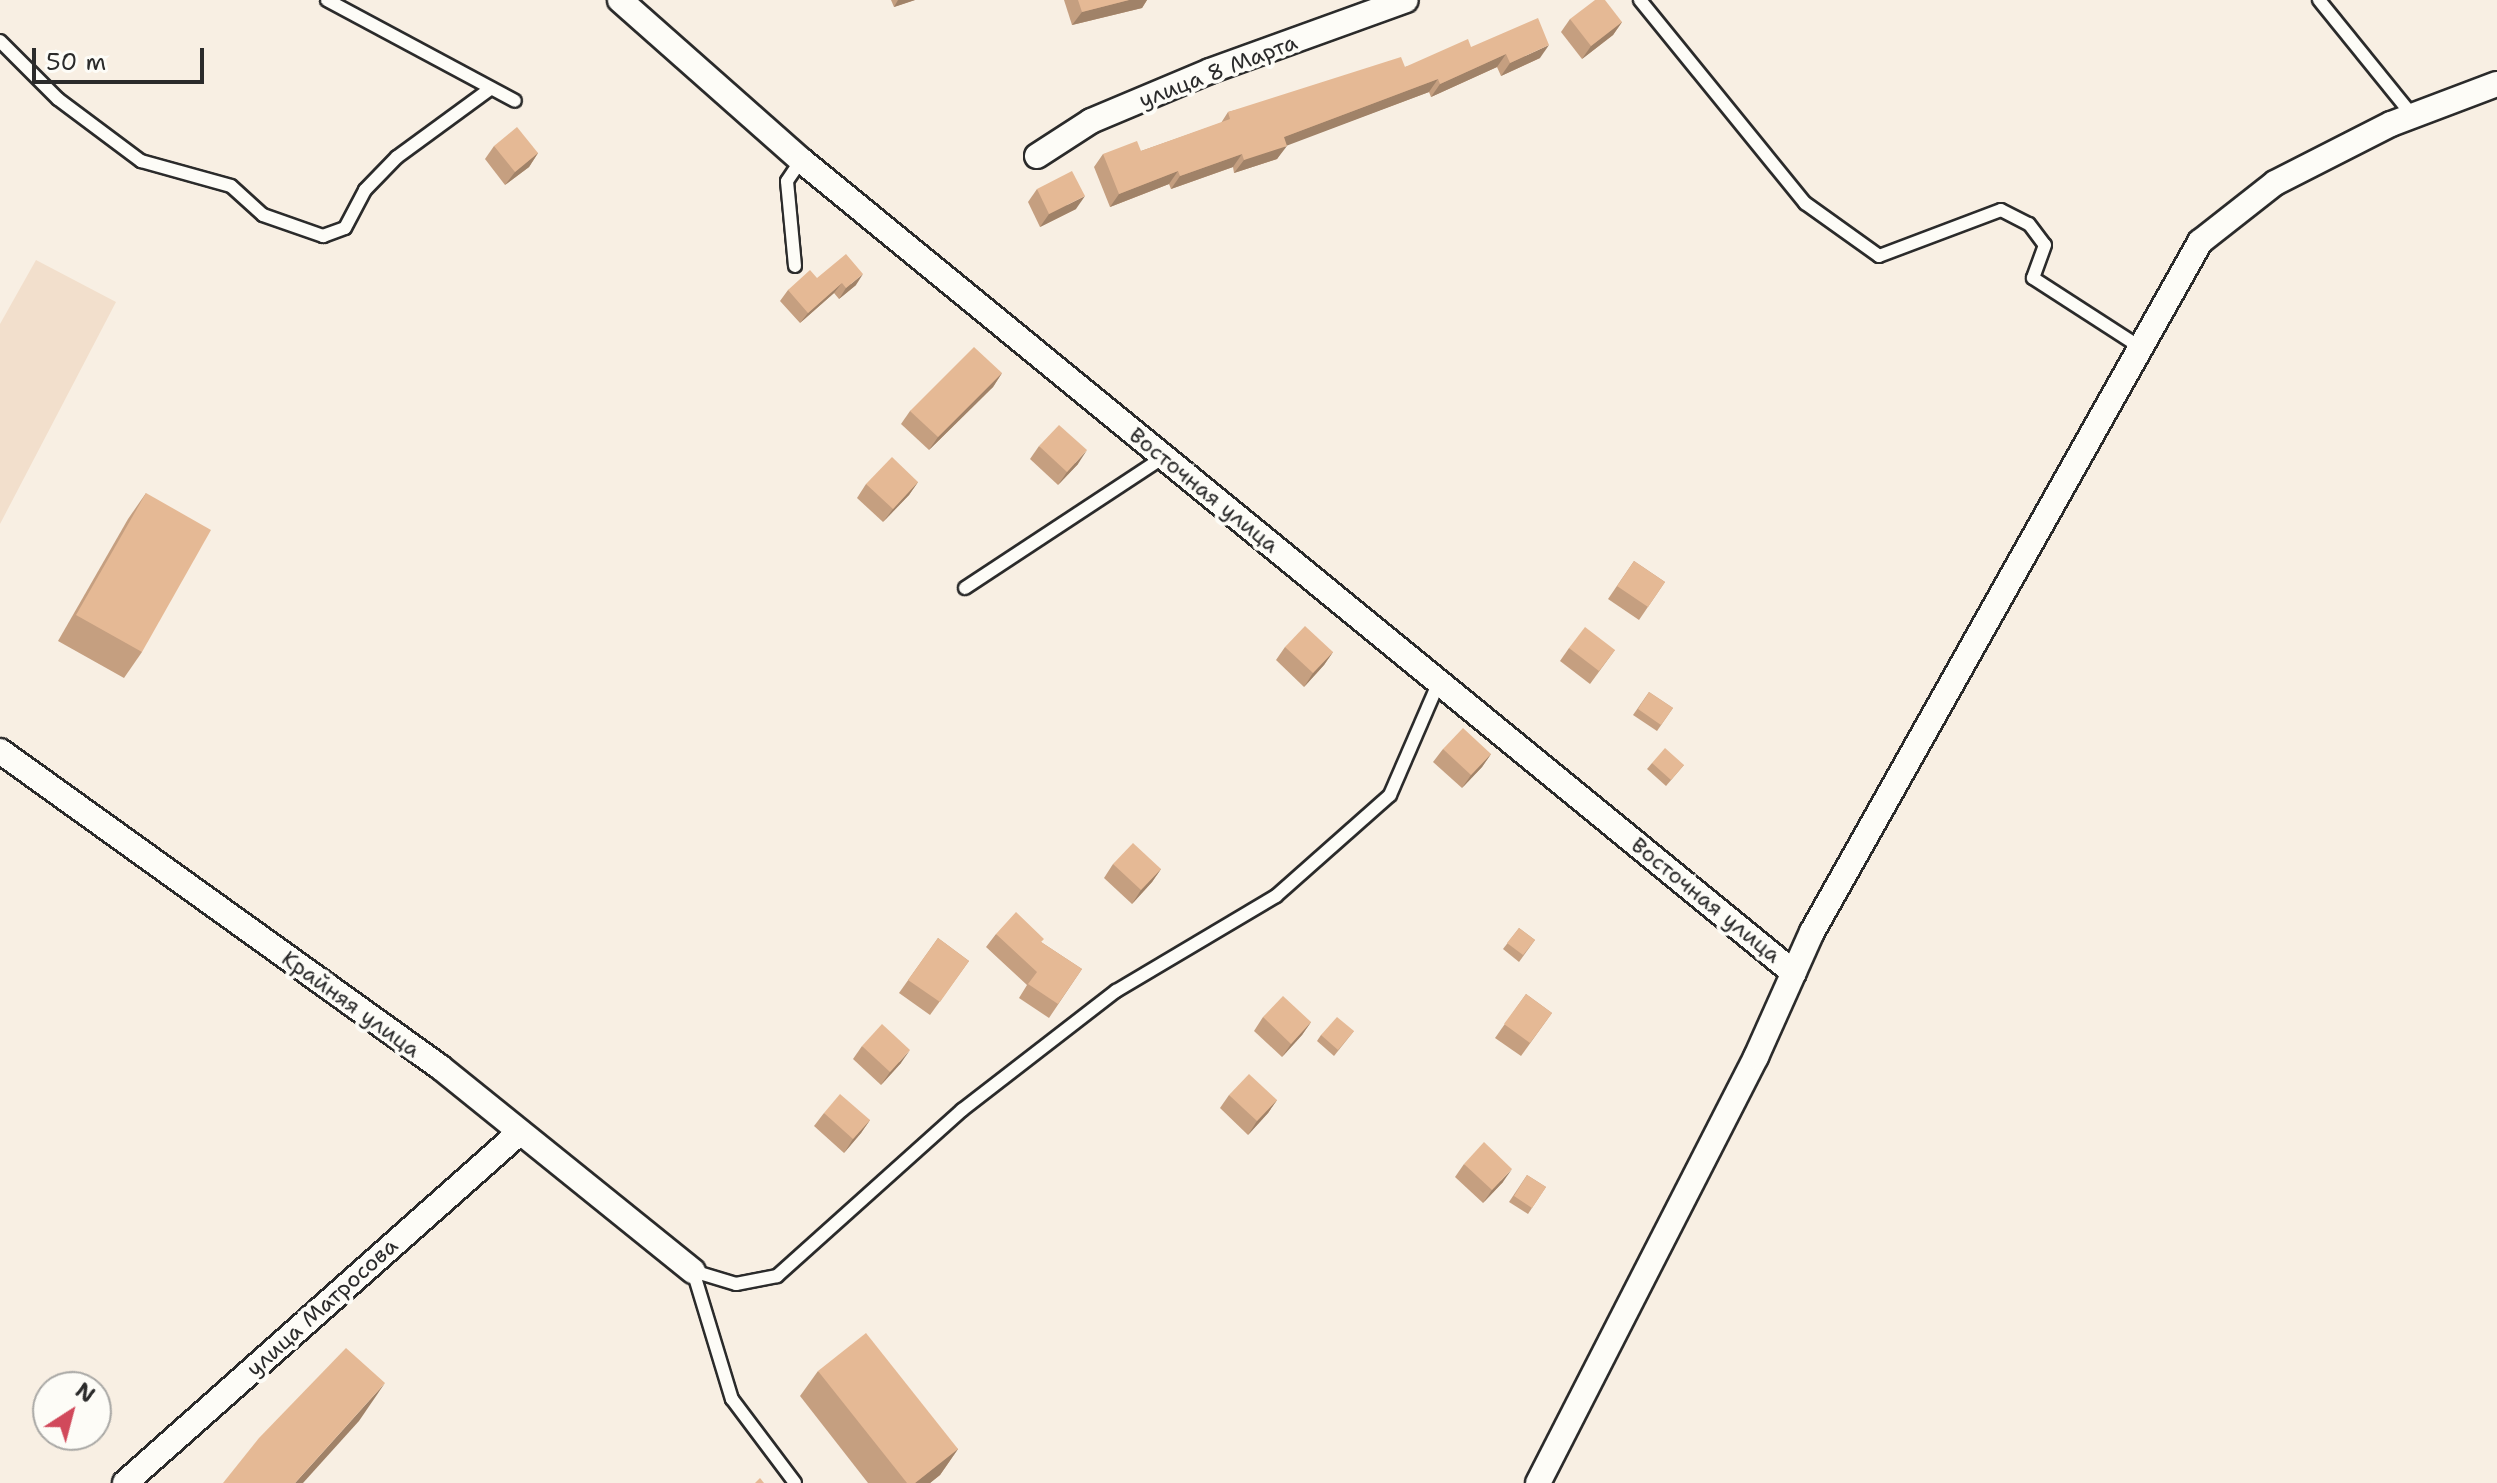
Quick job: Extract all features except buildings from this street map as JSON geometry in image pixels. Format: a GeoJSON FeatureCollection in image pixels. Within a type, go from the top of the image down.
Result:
{"type":"FeatureCollection","features":[{"type":"Feature","properties":{"kind":"street","name":"Восточная улица"},"geometry":{"type":"LineString","coordinates":[[620,0],[801,160],[1794,973]]}},
{"type":"Feature","properties":{"kind":"street","name":"улица 8 Марта"},"geometry":{"type":"LineString","coordinates":[[1037,156],[1118,110],[1406,0]]}},
{"type":"Feature","properties":{"kind":"street"},"geometry":{"type":"LineString","coordinates":[[1538,1483],[1794,973],[2200,242],[2275,183],[2412,115],[2497,84]]}},
{"type":"Feature","properties":{"kind":"street","name":"Крайняя улица"},"geometry":{"type":"LineString","coordinates":[[0,751],[440,1067],[693,1271]]}},
{"type":"Feature","properties":{"kind":"street","name":"улица Матросова"},"geometry":{"type":"LineString","coordinates":[[125,1483],[520,1132]]}},
{"type":"Feature","properties":{"kind":"lane"},"geometry":{"type":"LineString","coordinates":[[327,0],[515,101]]}},
{"type":"Feature","properties":{"kind":"lane"},"geometry":{"type":"LineString","coordinates":[[1640,0],[1805,203],[1879,256],[2001,210],[2029,224],[2045,245],[2033,278],[2141,348]]}},
{"type":"Feature","properties":{"kind":"lane"},"geometry":{"type":"LineString","coordinates":[[2319,0],[2412,115]]}},
{"type":"Feature","properties":{"kind":"lane"},"geometry":{"type":"LineString","coordinates":[[0,41],[58,99],[141,161],[231,186],[263,215],[323,236],[345,228],[365,190],[397,157],[490,89]]}},
{"type":"Feature","properties":{"kind":"lane"},"geometry":{"type":"LineString","coordinates":[[795,266],[787,181],[801,160]]}},
{"type":"Feature","properties":{"kind":"lane"},"geometry":{"type":"LineString","coordinates":[[965,588],[1164,457]]}},
{"type":"Feature","properties":{"kind":"lane"},"geometry":{"type":"LineString","coordinates":[[693,1271],[736,1284],[777,1276],[962,1110],[1116,991],[1276,896],[1390,795],[1439,682]]}},
{"type":"Feature","properties":{"kind":"lane"},"geometry":{"type":"LineString","coordinates":[[693,1271],[732,1399],[795,1483]]}},
{"type":"Feature","properties":{"kind":"shaded area"},"geometry":{"type":"Polygon","coordinates":[[[36,260],[116,302],[0,524],[0,324],[36,260]]]}}]}
